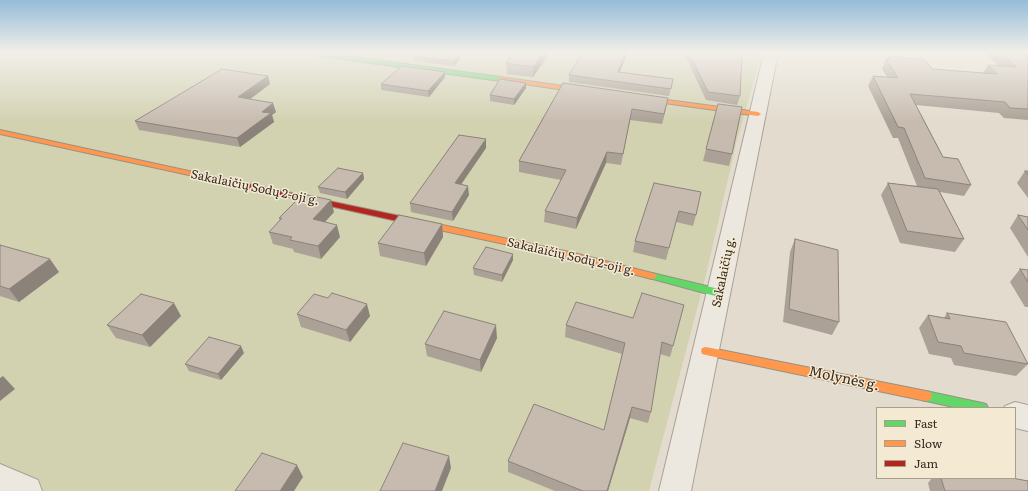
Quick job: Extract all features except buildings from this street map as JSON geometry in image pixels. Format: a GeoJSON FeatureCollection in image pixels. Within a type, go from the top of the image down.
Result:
{"type":"FeatureCollection","features":[{"type":"Feature","properties":{"kind":"street"},"geometry":{"type":"LineString","coordinates":[[476,76],[604,94]]}},
{"type":"Feature","properties":{"kind":"street","name":"Sakalaičių g."},"geometry":{"type":"LineString","coordinates":[[675,491],[766,76]]}},
{"type":"Feature","properties":{"kind":"street"},"geometry":{"type":"LineString","coordinates":[[627,97],[758,114]]}},
{"type":"Feature","properties":{"kind":"street","name":"Sakalaičių Sodų 2-oji g."},"geometry":{"type":"LineString","coordinates":[[0,132],[574,256],[719,293]]}},
{"type":"Feature","properties":{"kind":"street","name":"Molynės g."},"geometry":{"type":"LineString","coordinates":[[706,350],[977,407]]}},
{"type":"Feature","properties":{"kind":"street"},"geometry":{"type":"LineString","coordinates":[[1016,415],[1028,418]]}},
{"type":"Feature","properties":{"kind":"street"},"geometry":{"type":"LineString","coordinates":[[0,480],[26,491]]}},
{"type":"Feature","properties":{"kind":"green space"},"geometry":{"type":"Polygon","coordinates":[[[0,76],[755,76],[737,140],[706,275],[649,491],[0,491],[0,76]]]}},
{"type":"Feature","properties":{"kind":"traffic: fast"},"geometry":{"type":"LineString","coordinates":[[478,76],[500,79]]}},
{"type":"Feature","properties":{"kind":"traffic: fast"},"geometry":{"type":"LineString","coordinates":[[652,276],[719,293]]}},
{"type":"Feature","properties":{"kind":"traffic: fast"},"geometry":{"type":"LineString","coordinates":[[926,396],[977,407]]}},
{"type":"Feature","properties":{"kind":"traffic: slow"},"geometry":{"type":"LineString","coordinates":[[500,79],[591,92]]}},
{"type":"Feature","properties":{"kind":"traffic: slow"},"geometry":{"type":"LineString","coordinates":[[637,98],[758,114]]}},
{"type":"Feature","properties":{"kind":"traffic: slow"},"geometry":{"type":"LineString","coordinates":[[0,132],[244,185]]}},
{"type":"Feature","properties":{"kind":"traffic: slow"},"geometry":{"type":"LineString","coordinates":[[433,226],[574,256],[652,276]]}},
{"type":"Feature","properties":{"kind":"traffic: slow"},"geometry":{"type":"LineString","coordinates":[[706,351],[926,396]]}},
{"type":"Feature","properties":{"kind":"traffic: jam"},"geometry":{"type":"LineString","coordinates":[[244,185],[433,226]]}}]}
